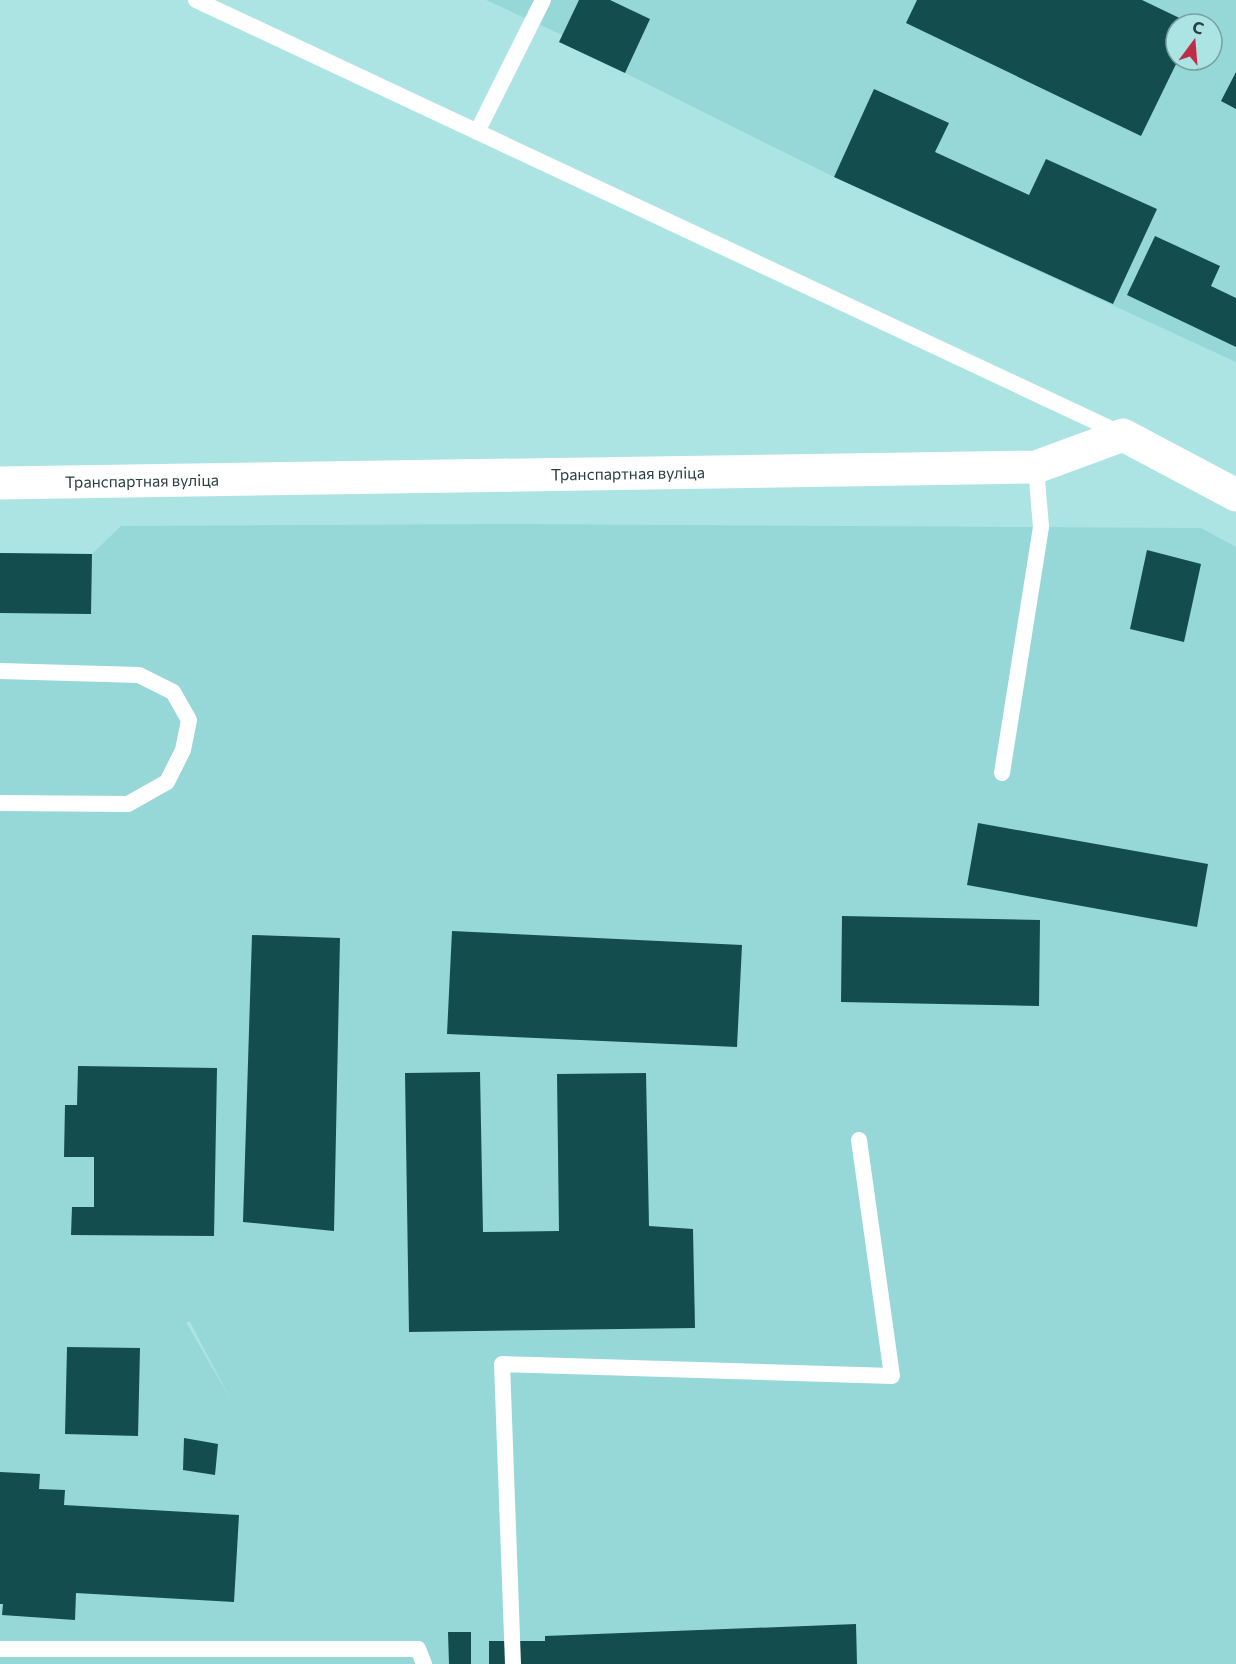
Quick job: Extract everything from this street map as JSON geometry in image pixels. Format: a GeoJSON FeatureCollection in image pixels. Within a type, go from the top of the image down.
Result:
{"type":"FeatureCollection","features":[{"type":"Feature","properties":{"kind":"street","name":"Транспартная вуліца"},"geometry":{"type":"LineString","coordinates":[[0,483],[1036,466],[1123,435]]}},
{"type":"Feature","properties":{"kind":"street"},"geometry":{"type":"LineString","coordinates":[[1123,435],[1236,495]]}},
{"type":"Feature","properties":{"kind":"lane"},"geometry":{"type":"LineString","coordinates":[[196,0],[1123,435]]}},
{"type":"Feature","properties":{"kind":"lane"},"geometry":{"type":"LineString","coordinates":[[477,132],[543,0]]}},
{"type":"Feature","properties":{"kind":"lane"},"geometry":{"type":"LineString","coordinates":[[1002,773],[1041,527],[1036,466]]}},
{"type":"Feature","properties":{"kind":"lane"},"geometry":{"type":"LineString","coordinates":[[0,670],[139,675],[173,692],[189,720],[183,750],[167,782],[128,804],[0,803]]}},
{"type":"Feature","properties":{"kind":"lane"},"geometry":{"type":"LineString","coordinates":[[513,1664],[502,1364],[892,1376],[859,1140]]}},
{"type":"Feature","properties":{"kind":"lane"},"geometry":{"type":"LineString","coordinates":[[0,1649],[418,1648],[424,1664]]}},
{"type":"Feature","properties":{"kind":"shaded area"},"geometry":{"type":"Polygon","coordinates":[[[486,0],[1236,0],[1236,362],[834,177],[625,73],[562,35],[486,0]]]}},
{"type":"Feature","properties":{"kind":"shaded area"},"geometry":{"type":"Polygon","coordinates":[[[515,524],[1201,528],[1236,547],[1236,1664],[0,1664],[0,553],[92,554],[121,526],[515,524]],[[186,1322],[232,1402],[190,1322],[186,1322]]]}},
{"type":"Feature","properties":{"kind":"building"},"geometry":{"type":"Polygon","coordinates":[[[579,0],[610,0],[650,19],[625,73],[559,42],[579,0]]]}},
{"type":"Feature","properties":{"kind":"building"},"geometry":{"type":"Polygon","coordinates":[[[917,0],[1142,0],[1167,12],[1164,12],[1164,72],[1172,72],[1141,136],[906,23],[917,0]]]}},
{"type":"Feature","properties":{"kind":"building"},"geometry":{"type":"Polygon","coordinates":[[[1236,72],[1236,109],[1221,101],[1236,72]]]}},
{"type":"Feature","properties":{"kind":"building"},"geometry":{"type":"Polygon","coordinates":[[[874,89],[949,123],[935,152],[1029,195],[1046,159],[1157,209],[1113,304],[834,177],[874,89]]]}},
{"type":"Feature","properties":{"kind":"building"},"geometry":{"type":"Polygon","coordinates":[[[1155,236],[1220,266],[1211,286],[1236,298],[1236,347],[1127,295],[1155,236]]]}},
{"type":"Feature","properties":{"kind":"building"},"geometry":{"type":"Polygon","coordinates":[[[1147,550],[1201,564],[1184,642],[1130,629],[1147,550]]]}},
{"type":"Feature","properties":{"kind":"building"},"geometry":{"type":"Polygon","coordinates":[[[0,553],[92,554],[91,614],[0,613],[0,553]]]}},
{"type":"Feature","properties":{"kind":"building"},"geometry":{"type":"Polygon","coordinates":[[[978,823],[1208,864],[1197,927],[967,885],[978,823]]]}},
{"type":"Feature","properties":{"kind":"building"},"geometry":{"type":"Polygon","coordinates":[[[842,916],[1040,920],[1039,1006],[841,1002],[842,916]]]}},
{"type":"Feature","properties":{"kind":"building"},"geometry":{"type":"Polygon","coordinates":[[[452,931],[742,945],[737,1047],[447,1034],[452,931]]]}},
{"type":"Feature","properties":{"kind":"building"},"geometry":{"type":"Polygon","coordinates":[[[252,935],[340,938],[334,1231],[243,1222],[252,935]]]}},
{"type":"Feature","properties":{"kind":"building"},"geometry":{"type":"Polygon","coordinates":[[[78,1066],[217,1068],[214,1236],[71,1235],[72,1207],[94,1207],[94,1157],[64,1157],[65,1105],[77,1105],[78,1066]]]}},
{"type":"Feature","properties":{"kind":"building"},"geometry":{"type":"Polygon","coordinates":[[[480,1072],[483,1232],[559,1231],[557,1074],[646,1073],[649,1226],[693,1229],[695,1328],[409,1332],[405,1073],[480,1072]]]}},
{"type":"Feature","properties":{"kind":"building"},"geometry":{"type":"Polygon","coordinates":[[[67,1347],[140,1348],[138,1436],[65,1434],[67,1347]]]}},
{"type":"Feature","properties":{"kind":"building"},"geometry":{"type":"Polygon","coordinates":[[[184,1438],[218,1444],[215,1475],[183,1470],[184,1438]]]}},
{"type":"Feature","properties":{"kind":"building"},"geometry":{"type":"Polygon","coordinates":[[[0,1472],[40,1474],[39,1489],[65,1490],[64,1505],[239,1515],[234,1602],[76,1593],[75,1620],[2,1615],[3,1604],[0,1604],[0,1472]]]}},
{"type":"Feature","properties":{"kind":"building"},"geometry":{"type":"Polygon","coordinates":[[[856,1624],[857,1664],[489,1664],[489,1641],[545,1641],[545,1636],[856,1624]]]}},
{"type":"Feature","properties":{"kind":"building"},"geometry":{"type":"Polygon","coordinates":[[[448,1632],[471,1632],[471,1664],[449,1664],[448,1632]]]}}]}
